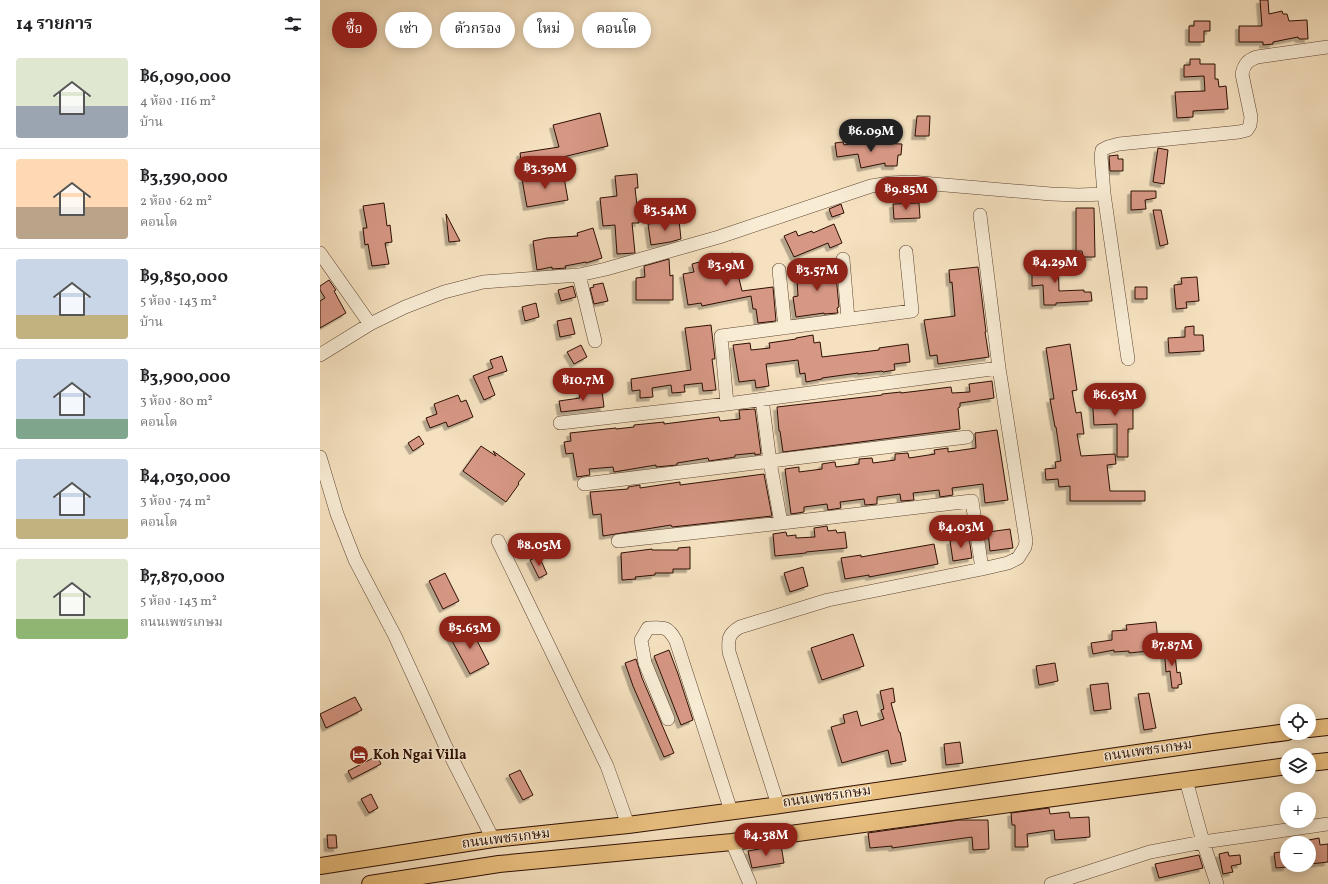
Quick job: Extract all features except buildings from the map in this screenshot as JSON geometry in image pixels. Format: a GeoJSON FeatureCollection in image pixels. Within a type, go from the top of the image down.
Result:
{"type":"FeatureCollection","features":[{"type":"Feature","properties":{"kind":"main road"},"geometry":{"type":"LineString","coordinates":[[1316,728],[1328,726]]}},
{"type":"Feature","properties":{"kind":"main road","name":"ถนนเพชรเกษม"},"geometry":{"type":"LineString","coordinates":[[320,866],[493,840],[731,812],[1280,733]]}},
{"type":"Feature","properties":{"kind":"main road"},"geometry":{"type":"LineString","coordinates":[[1316,762],[1328,761]]}},
{"type":"Feature","properties":{"kind":"main road","name":"ถนนเพชรเกษม"},"geometry":{"type":"LineString","coordinates":[[370,884],[499,864],[732,842],[1280,767]]}},
{"type":"Feature","properties":{"kind":"street"},"geometry":{"type":"LineString","coordinates":[[1128,359],[1104,194],[1101,157],[1102,150],[1108,146],[1119,144],[1247,130],[1250,125],[1251,117],[1242,74],[1243,67],[1249,60],[1257,56],[1328,47]]}},
{"type":"Feature","properties":{"kind":"street"},"geometry":{"type":"LineString","coordinates":[[320,355],[370,324],[405,307],[444,292],[483,282],[579,275],[719,237],[871,186],[910,182],[1058,194],[1104,194]]}},
{"type":"Feature","properties":{"kind":"street"},"geometry":{"type":"LineString","coordinates":[[778,805],[729,652],[729,636],[734,630],[828,600],[982,570],[1008,563],[1018,558],[1025,547],[1026,541],[999,368],[980,215]]}},
{"type":"Feature","properties":{"kind":"street"},"geometry":{"type":"LineString","coordinates":[[727,404],[721,336],[912,311],[906,252]]}},
{"type":"Feature","properties":{"kind":"street"},"geometry":{"type":"LineString","coordinates":[[320,253],[370,324]]}},
{"type":"Feature","properties":{"kind":"street"},"geometry":{"type":"LineString","coordinates":[[843,260],[848,319]]}},
{"type":"Feature","properties":{"kind":"street"},"geometry":{"type":"LineString","coordinates":[[779,270],[785,328]]}},
{"type":"Feature","properties":{"kind":"street"},"geometry":{"type":"LineString","coordinates":[[579,275],[595,340]]}},
{"type":"Feature","properties":{"kind":"street"},"geometry":{"type":"LineString","coordinates":[[560,423],[727,404],[999,368]]}},
{"type":"Feature","properties":{"kind":"street"},"geometry":{"type":"LineString","coordinates":[[762,399],[770,462],[781,523]]}},
{"type":"Feature","properties":{"kind":"street"},"geometry":{"type":"LineString","coordinates":[[584,484],[967,437]]}},
{"type":"Feature","properties":{"kind":"street"},"geometry":{"type":"LineString","coordinates":[[320,457],[339,519],[355,560],[395,636],[445,745],[493,840]]}},
{"type":"Feature","properties":{"kind":"street"},"geometry":{"type":"LineString","coordinates":[[618,541],[972,501],[982,570]]}},
{"type":"Feature","properties":{"kind":"street"},"geometry":{"type":"LineString","coordinates":[[498,541],[607,766],[628,825]]}},
{"type":"Feature","properties":{"kind":"street"},"geometry":{"type":"LineString","coordinates":[[668,719],[645,663],[641,640],[648,628],[662,628],[670,632],[676,641],[731,812]]}},
{"type":"Feature","properties":{"kind":"street"},"geometry":{"type":"LineString","coordinates":[[1186,780],[1202,842],[1217,884]]}},
{"type":"Feature","properties":{"kind":"street"},"geometry":{"type":"LineString","coordinates":[[1051,884],[1150,852],[1202,842],[1328,824]]}},
{"type":"Feature","properties":{"kind":"street"},"geometry":{"type":"LineString","coordinates":[[732,842],[750,884]]}},
{"type":"Feature","properties":{"kind":"place","name":"Koh Ngai Villa"},"geometry":{"type":"Point","coordinates":[359,755]}}]}
